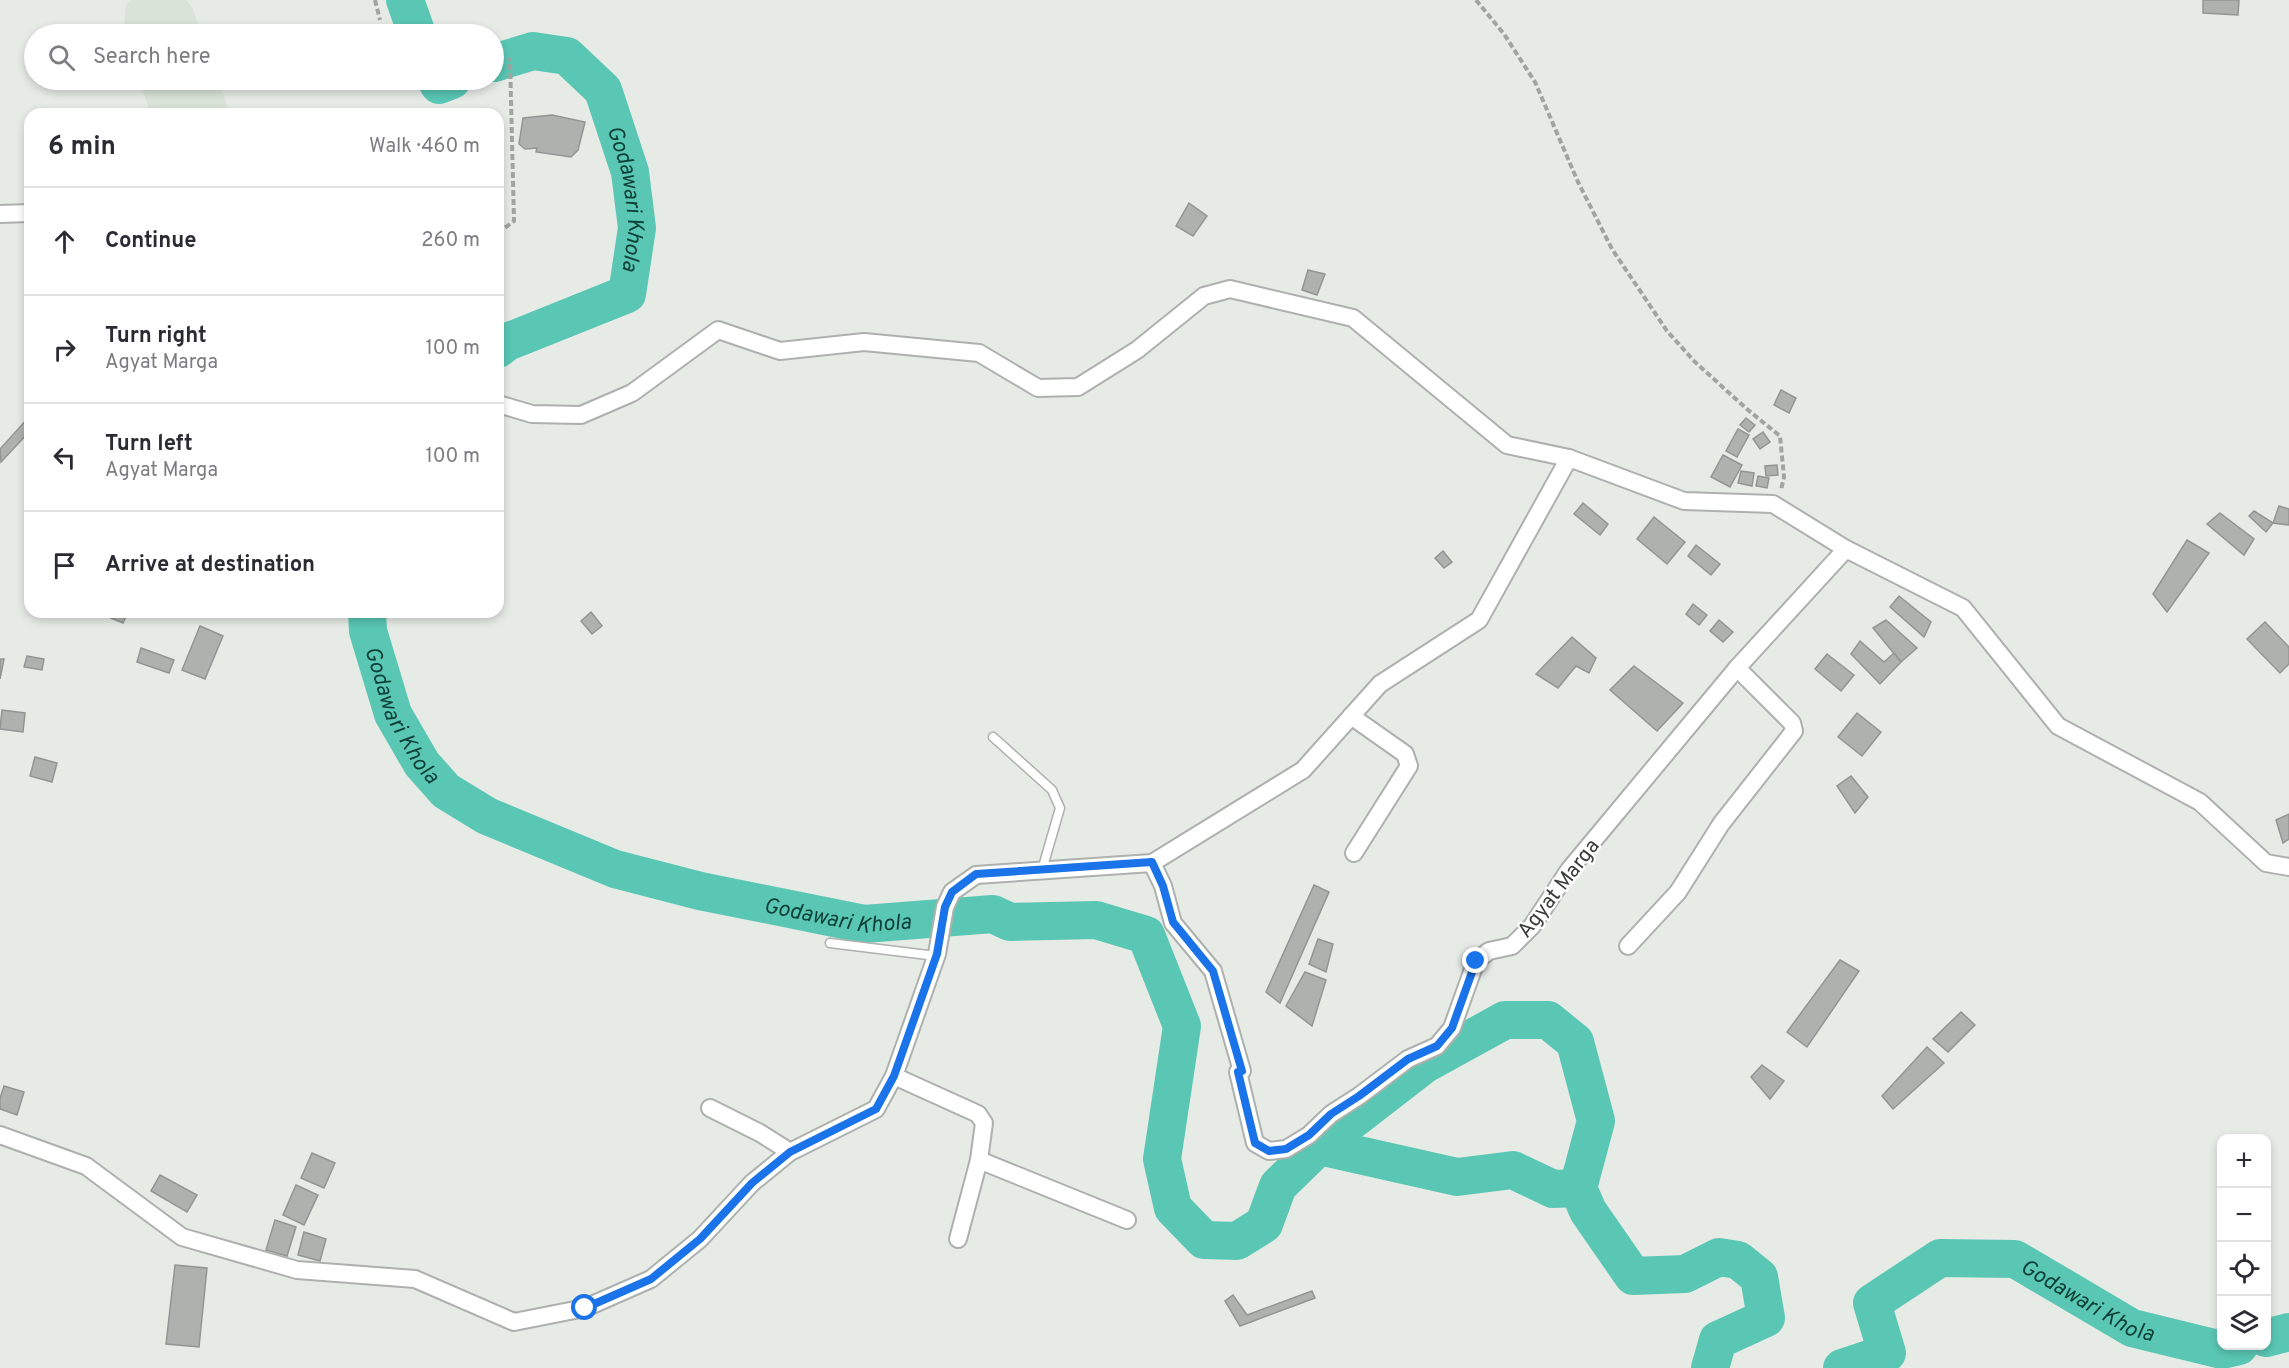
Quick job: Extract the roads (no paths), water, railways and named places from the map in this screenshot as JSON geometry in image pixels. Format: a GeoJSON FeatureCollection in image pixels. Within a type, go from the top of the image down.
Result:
{"type":"FeatureCollection","features":[{"type":"Feature","properties":{"kind":"street"},"geometry":{"type":"LineString","coordinates":[[0,214],[24,213]]}},
{"type":"Feature","properties":{"kind":"street"},"geometry":{"type":"LineString","coordinates":[[504,406],[531,414],[581,415],[632,393],[718,330],[780,351],[864,342],[979,353],[1038,388],[1078,387],[1137,350],[1204,296],[1230,289],[1353,318],[1507,445],[1569,458],[1684,501],[1773,504],[1846,549],[1963,608],[2058,726],[2200,802],[2266,863],[2289,867]]}},
{"type":"Feature","properties":{"kind":"street"},"geometry":{"type":"LineString","coordinates":[[0,1135],[86,1166],[182,1237],[297,1270],[416,1279],[514,1322],[585,1308],[651,1279],[700,1239],[752,1183],[790,1152],[876,1109],[894,1076],[937,955],[945,907],[952,892],[976,874],[1152,862],[1303,770],[1380,684],[1479,620],[1569,458]]}},
{"type":"Feature","properties":{"kind":"street","name":"Agyat Marga"},"geometry":{"type":"LineString","coordinates":[[1152,862],[1163,886],[1173,922],[1213,971],[1242,1071],[1238,1072],[1255,1143],[1269,1151],[1286,1149],[1309,1135],[1331,1114],[1408,1059],[1437,1046],[1452,1028],[1476,961],[1489,951],[1512,946],[1532,926],[1569,870],[1737,668],[1846,549]]}},
{"type":"Feature","properties":{"kind":"street"},"geometry":{"type":"LineString","coordinates":[[1628,946],[1678,892],[1721,824],[1794,731],[1792,723],[1737,668]]}},
{"type":"Feature","properties":{"kind":"street"},"geometry":{"type":"LineString","coordinates":[[1351,716],[1405,754],[1409,766],[1354,853]]}},
{"type":"Feature","properties":{"kind":"street"},"geometry":{"type":"LineString","coordinates":[[894,1076],[978,1114],[984,1123],[979,1160],[958,1239]]}},
{"type":"Feature","properties":{"kind":"street"},"geometry":{"type":"LineString","coordinates":[[710,1108],[790,1152]]}},
{"type":"Feature","properties":{"kind":"street"},"geometry":{"type":"LineString","coordinates":[[979,1160],[1127,1220]]}},
{"type":"Feature","properties":{"kind":"lane"},"geometry":{"type":"LineString","coordinates":[[993,737],[1052,790],[1060,808],[1042,870]]}},
{"type":"Feature","properties":{"kind":"lane"},"geometry":{"type":"LineString","coordinates":[[830,943],[937,955]]}},
{"type":"Feature","properties":{"kind":"waterway","name":"Godawari Khola"},"geometry":{"type":"LineString","coordinates":[[405,0],[413,24]]}},
{"type":"Feature","properties":{"kind":"waterway","name":"Godawari Khola"},"geometry":{"type":"LineString","coordinates":[[504,60],[533,51],[567,56],[603,90],[630,172],[637,228],[627,294],[504,344]]}},
{"type":"Feature","properties":{"kind":"waterway","name":"Godawari Khola"},"geometry":{"type":"LineString","coordinates":[[367,618],[368,631],[393,714],[422,764],[446,791],[487,816],[615,869],[700,891],[864,924],[993,914],[1010,922],[1096,920],[1146,935],[1182,1026],[1162,1159],[1173,1208],[1204,1240],[1237,1241],[1264,1224],[1278,1186],[1319,1146],[1425,1064],[1505,1020],[1548,1020],[1575,1042],[1596,1121],[1578,1188],[1588,1211],[1633,1276],[1685,1274],[1719,1257],[1738,1260],[1759,1277],[1766,1318],[1718,1340],[1710,1368]]}},
{"type":"Feature","properties":{"kind":"waterway"},"geometry":{"type":"LineString","coordinates":[[1319,1146],[1457,1177],[1513,1170],[1553,1189],[1578,1188]]}},
{"type":"Feature","properties":{"kind":"waterway","name":"Godawari Khola"},"geometry":{"type":"LineString","coordinates":[[1842,1368],[1887,1353],[1872,1303],[1940,1258],[2015,1259],[2132,1328],[2217,1349]]}},
{"type":"Feature","properties":{"kind":"waterway","name":"Godawari Khola"},"geometry":{"type":"LineString","coordinates":[[2271,1337],[2289,1332]]}}]}
